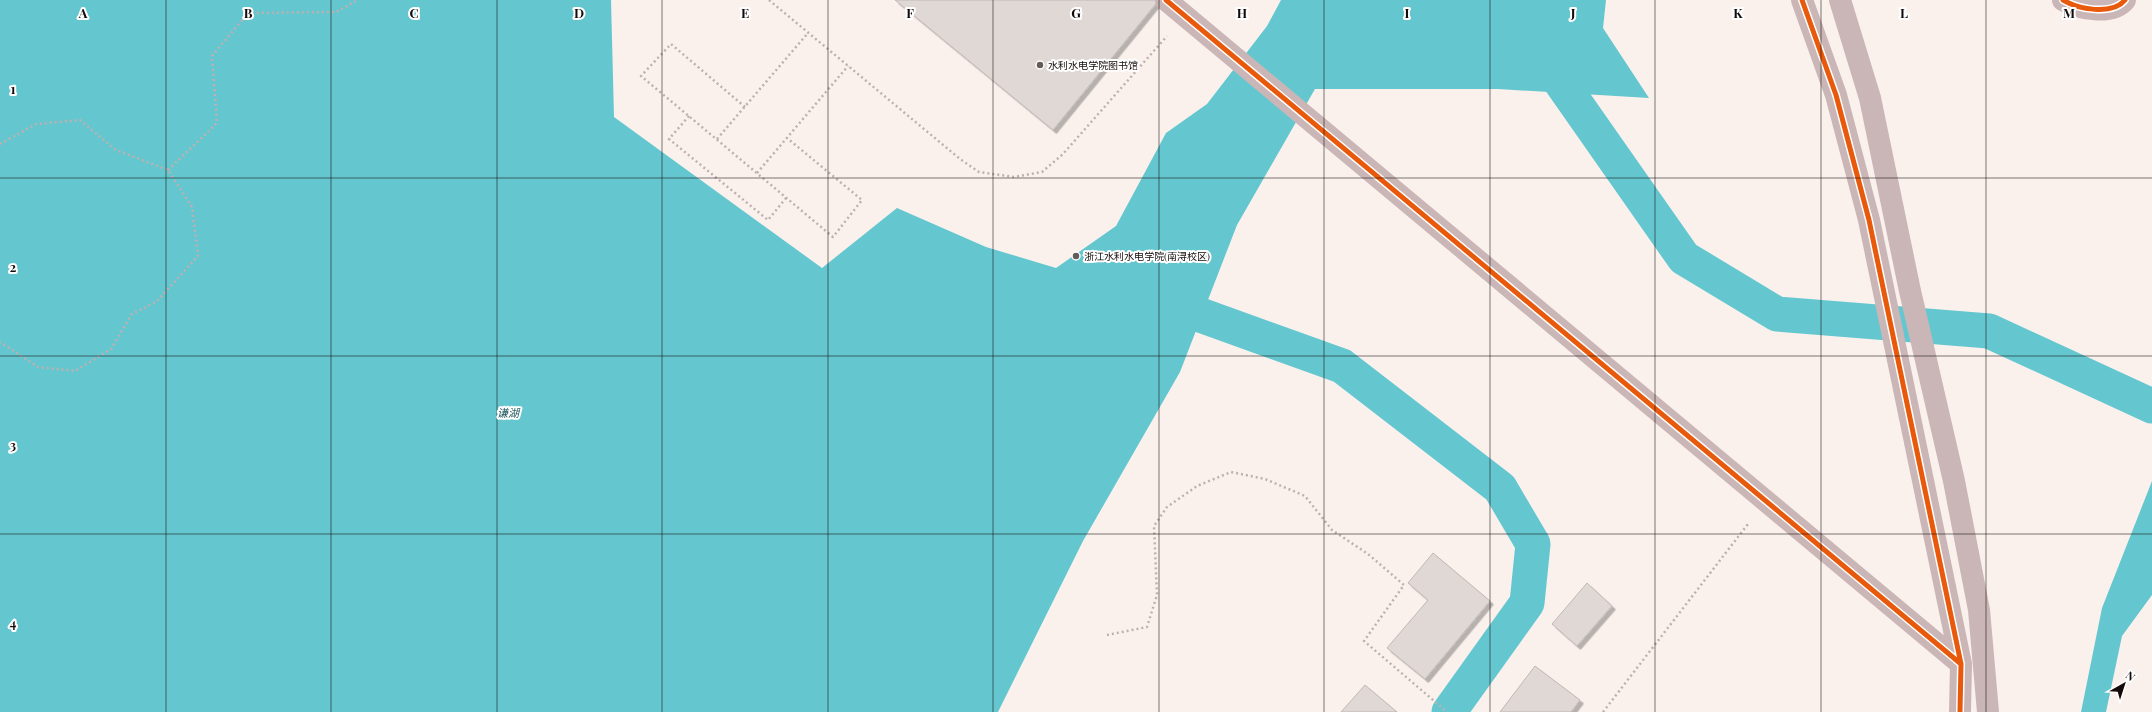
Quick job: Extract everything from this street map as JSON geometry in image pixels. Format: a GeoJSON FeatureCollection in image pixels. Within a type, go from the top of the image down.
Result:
{"type":"FeatureCollection","features":[{"type":"Feature","properties":{"kind":"street"},"geometry":{"type":"LineString","coordinates":[[1166,0],[1960,664]]}},
{"type":"Feature","properties":{"kind":"street"},"geometry":{"type":"LineString","coordinates":[[1802,0],[1836,95],[1869,220],[1960,664],[1960,712]]}},
{"type":"Feature","properties":{"kind":"street"},"geometry":{"type":"LineString","coordinates":[[1840,0],[1870,98],[1910,291],[1954,481],[1979,610],[1988,712]]}},
{"type":"Feature","properties":{"kind":"street"},"geometry":{"type":"LineString","coordinates":[[2063,0],[2073,6],[2100,10],[2121,4],[2125,0]]}},
{"type":"Feature","properties":{"kind":"street"},"geometry":{"type":"LineString","coordinates":[[1893,209],[1942,429]]}},
{"type":"Feature","properties":{"kind":"path"},"geometry":{"type":"LineString","coordinates":[[168,170],[217,123],[212,56],[248,13],[336,12],[358,0]]}},
{"type":"Feature","properties":{"kind":"path"},"geometry":{"type":"LineString","coordinates":[[769,0],[960,159],[979,172],[1014,177],[1042,172],[1063,154],[1185,16]]}},
{"type":"Feature","properties":{"kind":"path"},"geometry":{"type":"LineString","coordinates":[[717,139],[808,33]]}},
{"type":"Feature","properties":{"kind":"path"},"geometry":{"type":"LineString","coordinates":[[745,107],[670,44],[642,76],[833,237],[862,200],[787,138]]}},
{"type":"Feature","properties":{"kind":"path"},"geometry":{"type":"LineString","coordinates":[[757,173],[848,66]]}},
{"type":"Feature","properties":{"kind":"path"},"geometry":{"type":"LineString","coordinates":[[689,116],[669,139],[768,220],[786,198]]}},
{"type":"Feature","properties":{"kind":"path"},"geometry":{"type":"LineString","coordinates":[[0,144],[36,124],[80,120],[116,150],[168,170],[192,207],[198,256],[156,302],[132,314],[111,349],[75,371],[38,367],[0,342]]}},
{"type":"Feature","properties":{"kind":"path"},"geometry":{"type":"LineString","coordinates":[[1107,635],[1147,627],[1157,595],[1154,526],[1167,507],[1197,486],[1231,472],[1265,479],[1305,496],[1332,530],[1368,554],[1404,585],[1364,641],[1447,712]]}},
{"type":"Feature","properties":{"kind":"path"},"geometry":{"type":"LineString","coordinates":[[1603,712],[1766,501]]}},
{"type":"Feature","properties":{"kind":"water","name":"谦湖"},"geometry":{"type":"Polygon","coordinates":[[[0,0],[611,0],[614,117],[822,268],[897,208],[986,247],[1056,268],[1116,226],[1166,133],[1207,104],[1267,26],[1281,0],[1606,0],[1603,28],[1649,98],[1498,89],[1315,89],[1237,225],[1180,372],[1083,541],[998,712],[0,712],[0,0]]]}},
{"type":"Feature","properties":{"kind":"water"},"geometry":{"type":"Polygon","coordinates":[[[2152,481],[2152,595],[2122,636],[2106,712],[2081,712],[2102,608],[2152,481]]]}},
{"type":"Feature","properties":{"kind":"building","name":"水利水电学院图书馆"},"geometry":{"type":"Polygon","coordinates":[[[895,0],[1159,0],[1053,130],[895,0]]]}},
{"type":"Feature","properties":{"kind":"building"},"geometry":{"type":"Polygon","coordinates":[[[1433,553],[1490,601],[1425,679],[1387,648],[1428,600],[1408,583],[1433,553]]]}},
{"type":"Feature","properties":{"kind":"building"},"geometry":{"type":"Polygon","coordinates":[[[1587,583],[1612,606],[1577,646],[1552,624],[1587,583]]]}},
{"type":"Feature","properties":{"kind":"building"},"geometry":{"type":"Polygon","coordinates":[[[1535,666],[1580,700],[1571,712],[1500,712],[1535,666]]]}},
{"type":"Feature","properties":{"kind":"building"},"geometry":{"type":"Polygon","coordinates":[[[1365,685],[1397,712],[1341,712],[1365,685]]]}},
{"type":"Feature","properties":{"kind":"waterway"},"geometry":{"type":"LineString","coordinates":[[1463,0],[1546,61],[1684,258],[1777,314],[1989,331],[2152,406]]}},
{"type":"Feature","properties":{"kind":"waterway"},"geometry":{"type":"LineString","coordinates":[[1156,299],[1342,366],[1500,488],[1533,544],[1527,603],[1449,712]]}},
{"type":"Feature","properties":{"kind":"cycle path"},"geometry":{"type":"LineString","coordinates":[[1166,0],[1961,664]]}},
{"type":"Feature","properties":{"kind":"cycle path"},"geometry":{"type":"LineString","coordinates":[[1802,0],[1836,95],[1869,220],[1961,664],[1960,712]]}},
{"type":"Feature","properties":{"kind":"cycle path"},"geometry":{"type":"LineString","coordinates":[[2063,0],[2077,6],[2095,9],[2112,8],[2125,0]]}},
{"type":"Feature","properties":{"kind":"place","name":"水利水电学院图书馆"},"geometry":{"type":"Point","coordinates":[1040,65]}},
{"type":"Feature","properties":{"kind":"place","name":"浙江水利水电学院(南浔校区)"},"geometry":{"type":"Point","coordinates":[1076,256]}}]}
